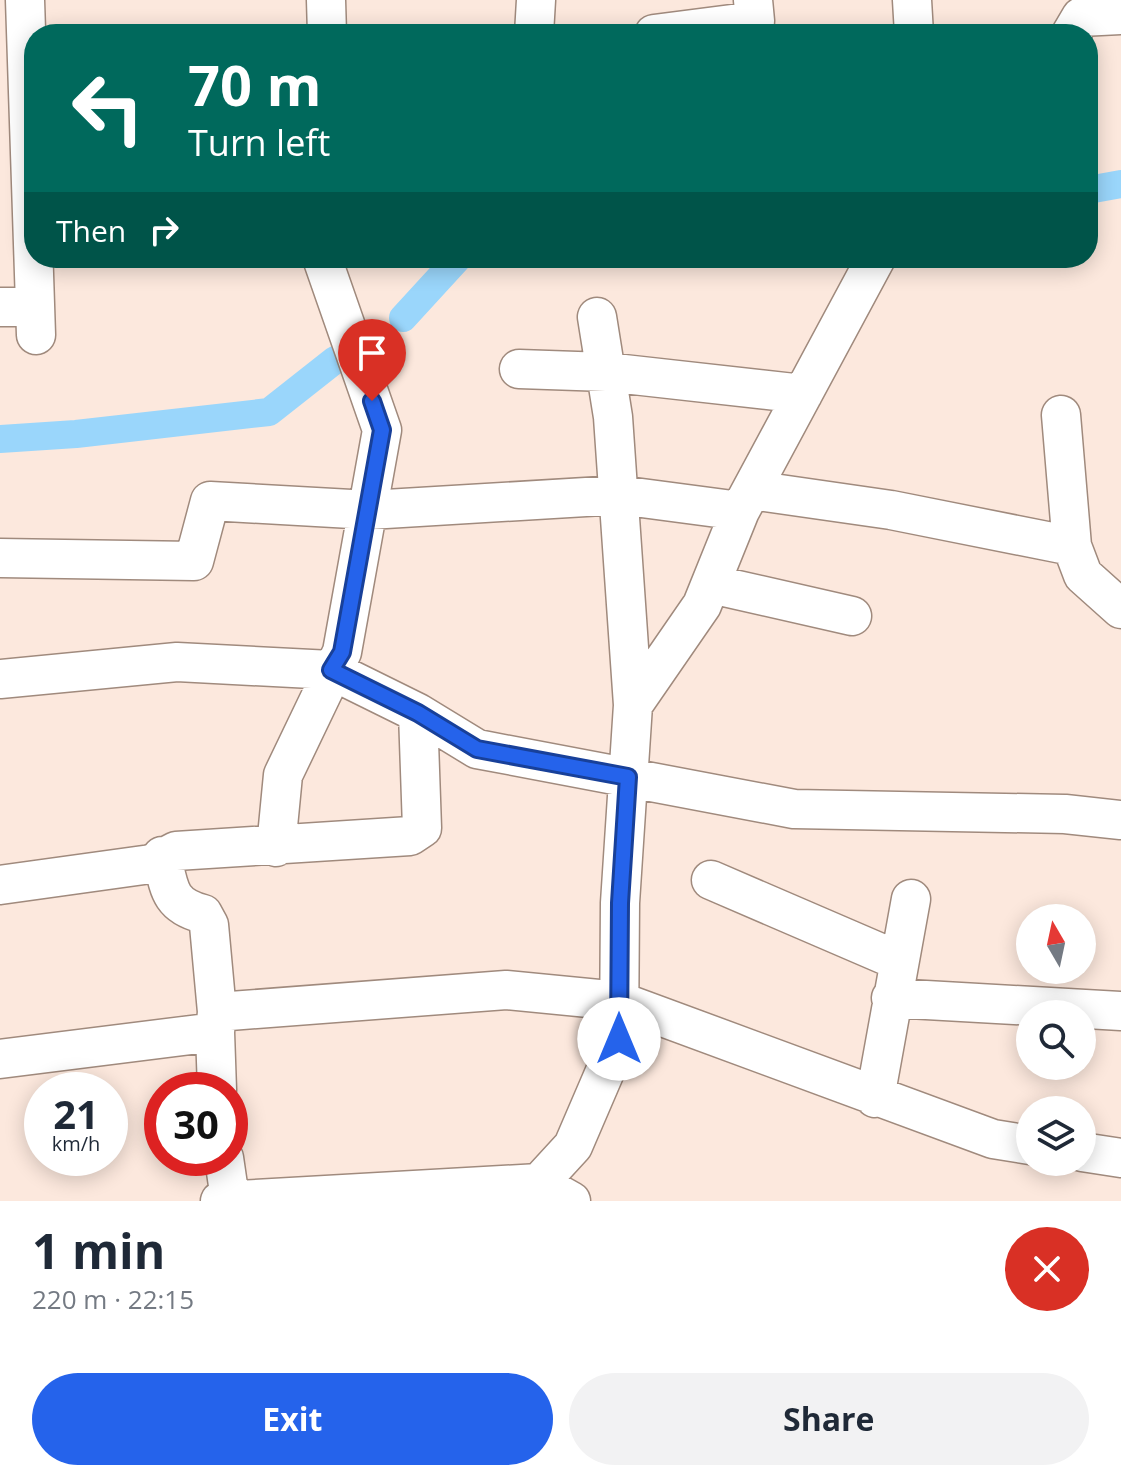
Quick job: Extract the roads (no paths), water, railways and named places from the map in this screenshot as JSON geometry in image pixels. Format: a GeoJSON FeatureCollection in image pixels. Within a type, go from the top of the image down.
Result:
{"type":"FeatureCollection","features":[{"type":"Feature","properties":{"kind":"street"},"geometry":{"type":"LineString","coordinates":[[24,316],[13,47],[25,0]]}},
{"type":"Feature","properties":{"kind":"street"},"geometry":{"type":"LineString","coordinates":[[326,0],[327,24]]}},
{"type":"Feature","properties":{"kind":"street"},"geometry":{"type":"LineString","coordinates":[[535,24],[536,0]]}},
{"type":"Feature","properties":{"kind":"street"},"geometry":{"type":"LineString","coordinates":[[732,24],[755,21],[753,0]]}},
{"type":"Feature","properties":{"kind":"street"},"geometry":{"type":"LineString","coordinates":[[912,0],[913,24]]}},
{"type":"Feature","properties":{"kind":"street"},"geometry":{"type":"LineString","coordinates":[[1077,24],[1081,17],[1121,15]]}},
{"type":"Feature","properties":{"kind":"street"},"geometry":{"type":"LineString","coordinates":[[276,847],[283,775],[342,652],[382,430],[325,268]]}},
{"type":"Feature","properties":{"kind":"street"},"geometry":{"type":"LineString","coordinates":[[633,705],[702,605],[746,501],[871,268]]}},
{"type":"Feature","properties":{"kind":"street"},"geometry":{"type":"LineString","coordinates":[[224,1176],[225,1200],[548,1195],[573,1146],[619,1039],[620,903],[633,705],[613,417],[597,317]]}},
{"type":"Feature","properties":{"kind":"street"},"geometry":{"type":"LineString","coordinates":[[519,369],[606,372],[803,394]]}},
{"type":"Feature","properties":{"kind":"street"},"geometry":{"type":"LineString","coordinates":[[1061,415],[1072,546],[1083,575],[1121,609]]}},
{"type":"Feature","properties":{"kind":"street"},"geometry":{"type":"LineString","coordinates":[[0,558],[194,561],[210,501],[369,510],[619,495],[891,510],[1072,546]]}},
{"type":"Feature","properties":{"kind":"street"},"geometry":{"type":"LineString","coordinates":[[711,584],[852,616]]}},
{"type":"Feature","properties":{"kind":"street"},"geometry":{"type":"LineString","coordinates":[[0,679],[177,662],[331,670],[418,713],[477,749],[794,809],[1065,814],[1121,820]]}},
{"type":"Feature","properties":{"kind":"street"},"geometry":{"type":"LineString","coordinates":[[0,885],[151,864],[176,851],[276,847],[410,836],[422,828],[418,713]]}},
{"type":"Feature","properties":{"kind":"street"},"geometry":{"type":"LineString","coordinates":[[162,856],[176,902],[187,910],[203,914],[209,925],[217,1072]]}},
{"type":"Feature","properties":{"kind":"street"},"geometry":{"type":"LineString","coordinates":[[711,880],[899,961]]}},
{"type":"Feature","properties":{"kind":"street"},"geometry":{"type":"LineString","coordinates":[[875,1098],[911,899]]}},
{"type":"Feature","properties":{"kind":"street"},"geometry":{"type":"LineString","coordinates":[[0,1059],[216,1022],[506,990],[619,1001],[875,1098],[993,1139],[1016,1143]]}},
{"type":"Feature","properties":{"kind":"street"},"geometry":{"type":"LineString","coordinates":[[891,998],[1121,1011]]}},
{"type":"Feature","properties":{"kind":"street"},"geometry":{"type":"LineString","coordinates":[[1096,1154],[1121,1158]]}},
{"type":"Feature","properties":{"kind":"waterway"},"geometry":{"type":"LineString","coordinates":[[1098,188],[1121,184]]}},
{"type":"Feature","properties":{"kind":"waterway"},"geometry":{"type":"LineString","coordinates":[[403,318],[449,268]]}},
{"type":"Feature","properties":{"kind":"waterway"},"geometry":{"type":"LineString","coordinates":[[0,439],[76,434],[269,412],[335,360]]}}]}
